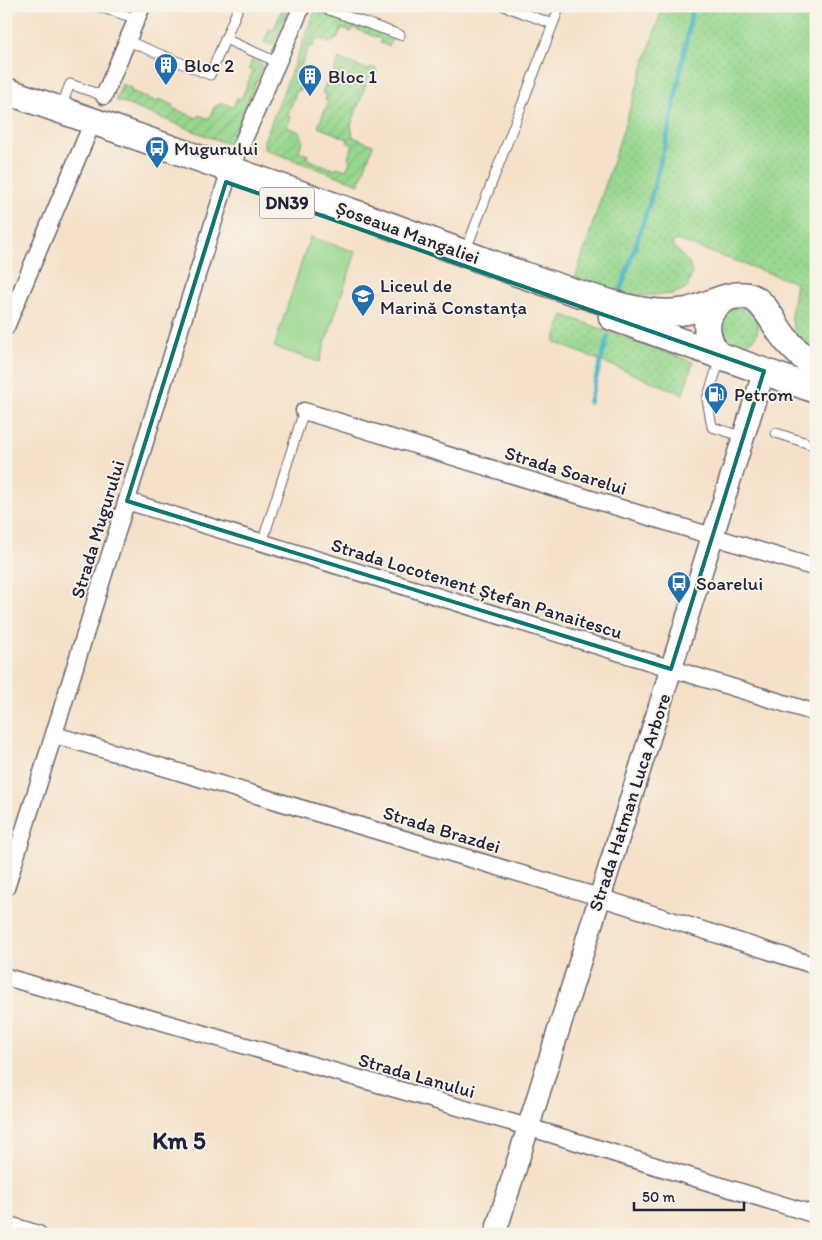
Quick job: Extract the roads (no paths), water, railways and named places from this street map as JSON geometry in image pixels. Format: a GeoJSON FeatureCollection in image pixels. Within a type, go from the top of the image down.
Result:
{"type":"FeatureCollection","features":[{"type":"Feature","properties":{"kind":"main road","name":"Șoseaua Mangaliei"},"geometry":{"type":"LineString","coordinates":[[6,91],[229,176],[816,390]]}},
{"type":"Feature","properties":{"kind":"main road","name":"Șoseaua Mangaliei"},"geometry":{"type":"LineString","coordinates":[[6,104],[88,133],[229,176],[464,252],[571,290],[638,310],[685,311],[730,296],[751,297],[766,309],[771,319],[795,350],[816,368]]}},
{"type":"Feature","properties":{"kind":"main road"},"geometry":{"type":"LineString","coordinates":[[719,355],[708,338],[706,329],[712,309],[718,302],[730,296]]}},
{"type":"Feature","properties":{"kind":"main road"},"geometry":{"type":"LineString","coordinates":[[764,371],[771,338],[771,319]]}},
{"type":"Feature","properties":{"kind":"street","name":"Strada Mugurului"},"geometry":{"type":"LineString","coordinates":[[6,888],[229,176],[302,6]]}},
{"type":"Feature","properties":{"kind":"street"},"geometry":{"type":"LineString","coordinates":[[104,96],[139,13]]}},
{"type":"Feature","properties":{"kind":"street"},"geometry":{"type":"LineString","coordinates":[[6,327],[88,133]]}},
{"type":"Feature","properties":{"kind":"street","name":"Strada Hatman Luca Arbore"},"geometry":{"type":"LineString","coordinates":[[495,1234],[764,371]]}},
{"type":"Feature","properties":{"kind":"street","name":"Strada Soarelui"},"geometry":{"type":"LineString","coordinates":[[304,411],[816,568]]}},
{"type":"Feature","properties":{"kind":"street","name":"Strada Locotenent Ștefan Panaitescu"},"geometry":{"type":"LineString","coordinates":[[127,501],[816,713]]}},
{"type":"Feature","properties":{"kind":"street","name":"Strada Brazdei"},"geometry":{"type":"LineString","coordinates":[[55,735],[599,897],[816,966]]}},
{"type":"Feature","properties":{"kind":"street","name":"Strada Lanului"},"geometry":{"type":"LineString","coordinates":[[6,977],[528,1127],[816,1216]]}},
{"type":"Feature","properties":{"kind":"street"},"geometry":{"type":"LineString","coordinates":[[6,1224],[38,1234]]}},
{"type":"Feature","properties":{"kind":"lane"},"geometry":{"type":"LineString","coordinates":[[97,6],[139,13]]}},
{"type":"Feature","properties":{"kind":"lane"},"geometry":{"type":"LineString","coordinates":[[128,41],[210,75],[239,6]]}},
{"type":"Feature","properties":{"kind":"lane"},"geometry":{"type":"LineString","coordinates":[[318,6],[400,35]]}},
{"type":"Feature","properties":{"kind":"lane"},"geometry":{"type":"LineString","coordinates":[[504,6],[553,24]]}},
{"type":"Feature","properties":{"kind":"lane"},"geometry":{"type":"LineString","coordinates":[[464,252],[560,6]]}},
{"type":"Feature","properties":{"kind":"lane"},"geometry":{"type":"LineString","coordinates":[[225,39],[278,62]]}},
{"type":"Feature","properties":{"kind":"lane"},"geometry":{"type":"LineString","coordinates":[[60,110],[70,84],[104,96]]}},
{"type":"Feature","properties":{"kind":"lane"},"geometry":{"type":"LineString","coordinates":[[719,355],[708,399],[712,427],[744,437]]}},
{"type":"Feature","properties":{"kind":"lane"},"geometry":{"type":"LineString","coordinates":[[262,543],[304,411]]}},
{"type":"Feature","properties":{"kind":"lane"},"geometry":{"type":"LineString","coordinates":[[776,433],[816,446]]}},
{"type":"Feature","properties":{"kind":"waterway"},"geometry":{"type":"LineString","coordinates":[[620,292],[649,205],[670,125],[693,6]]}},
{"type":"Feature","properties":{"kind":"waterway"},"geometry":{"type":"LineString","coordinates":[[589,403],[608,336]]}},
{"type":"Feature","properties":{"kind":"place","name":"Bloc 2"},"geometry":{"type":"Point","coordinates":[166,86]}},
{"type":"Feature","properties":{"kind":"place","name":"Bloc 1"},"geometry":{"type":"Point","coordinates":[310,97]}},
{"type":"Feature","properties":{"kind":"place","name":"Mugurului"},"geometry":{"type":"Point","coordinates":[157,169]}},
{"type":"Feature","properties":{"kind":"place","name":"Liceul de Marină Constanța"},"geometry":{"type":"Point","coordinates":[363,317]}},
{"type":"Feature","properties":{"kind":"place","name":"Petrom"},"geometry":{"type":"Point","coordinates":[716,415]}},
{"type":"Feature","properties":{"kind":"place","name":"Soarelui"},"geometry":{"type":"Point","coordinates":[679,604]}},
{"type":"Feature","properties":{"kind":"district","name":"Km 5"},"geometry":{"type":"Point","coordinates":[179,1141]}}]}
